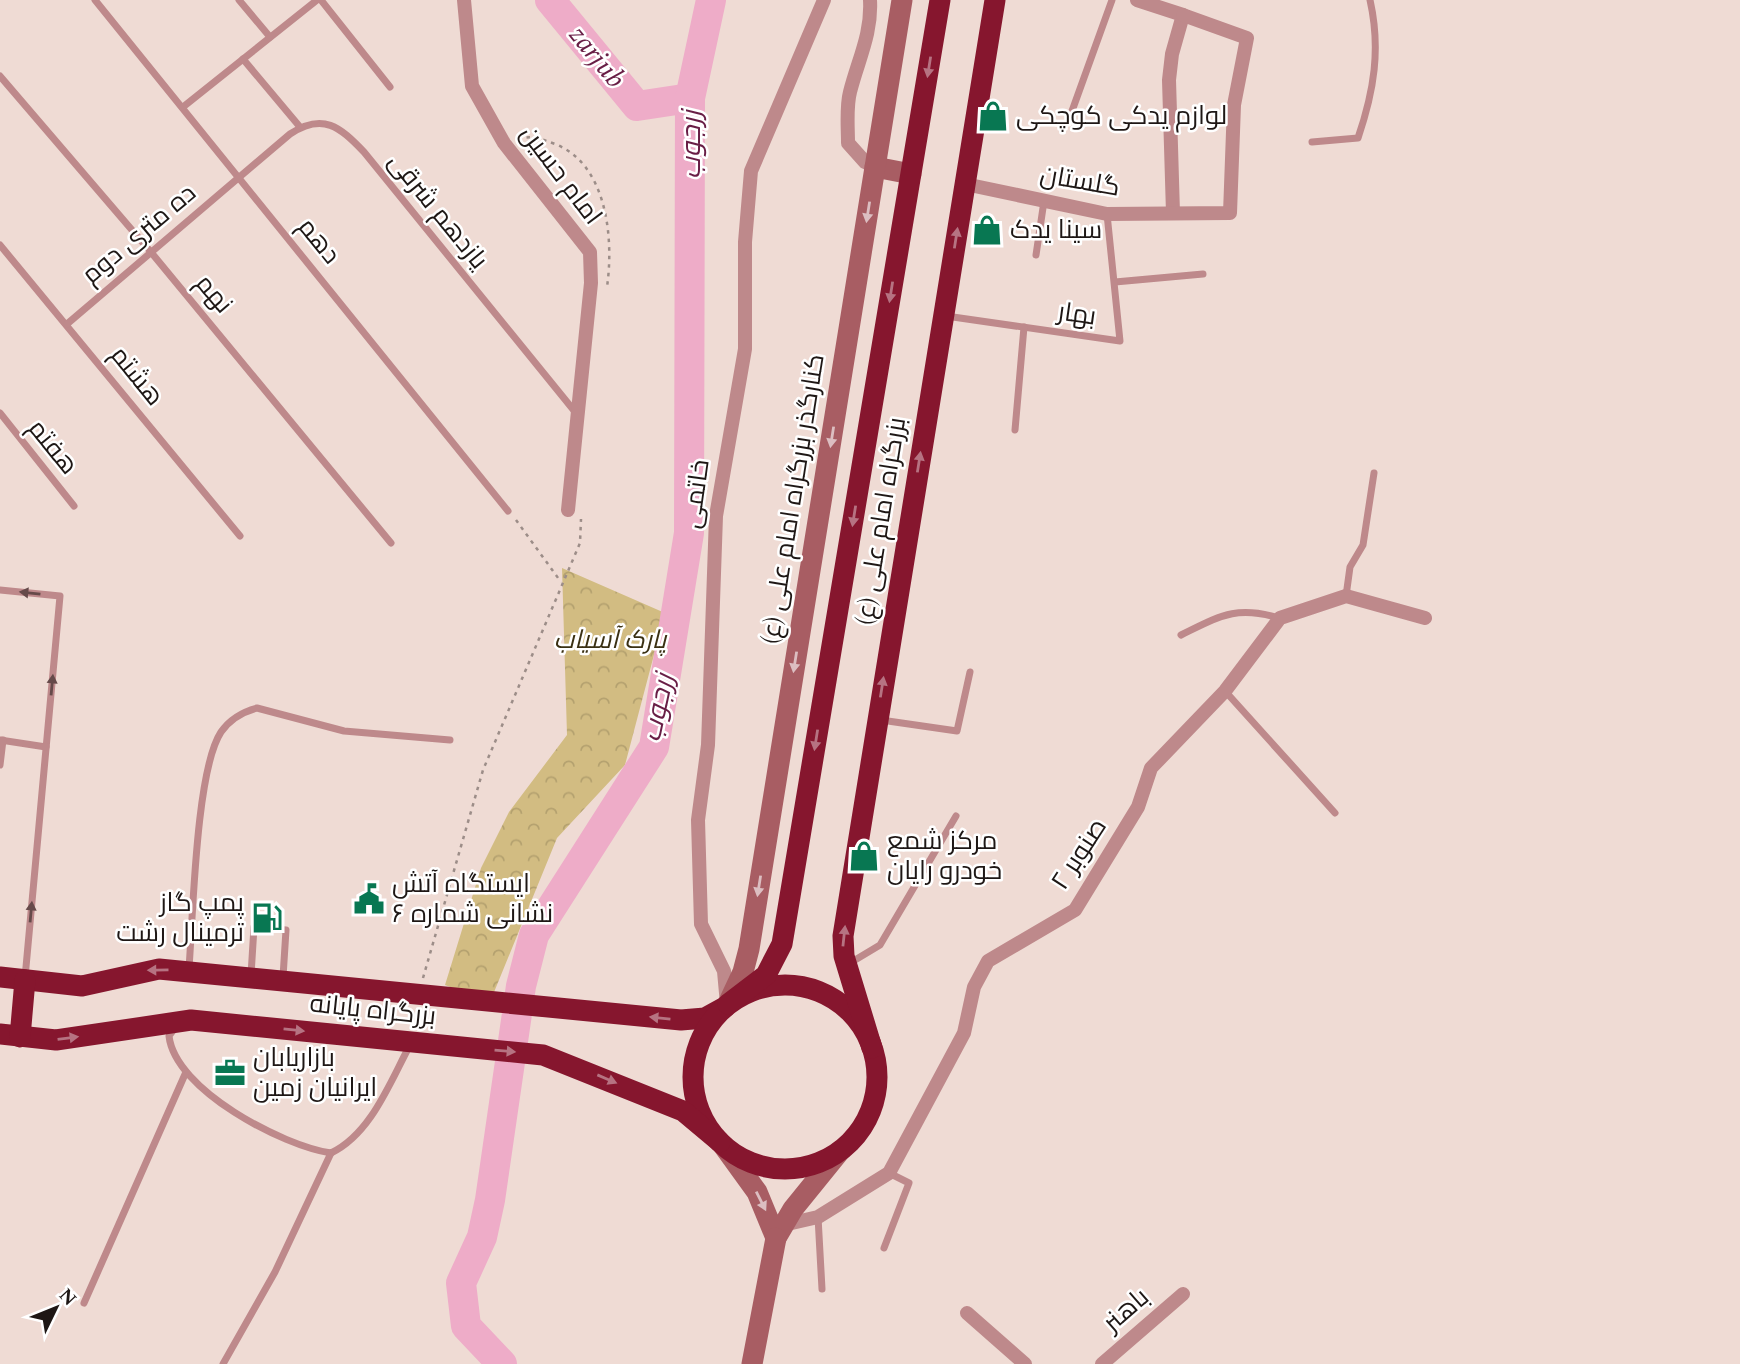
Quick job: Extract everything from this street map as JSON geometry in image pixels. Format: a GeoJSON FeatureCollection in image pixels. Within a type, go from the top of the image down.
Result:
{"type":"FeatureCollection","features":[{"type":"Feature","properties":{"kind":"highway"},"geometry":{"type":"LineString","coordinates":[[0,977],[82,986],[152,969],[681,1020],[705,1018],[727,1006],[763,988],[789,985],[806,988],[827,996],[845,1008],[863,1030],[872,1048],[877,1074],[873,1105],[861,1129],[841,1151],[813,1165],[782,1169],[748,1162],[722,1144],[699,1110],[693,1071],[704,1034],[727,1006],[766,975],[782,944],[940,0]]}},
{"type":"Feature","properties":{"kind":"highway","name":"بزرگراه امام علی (ع)"},"geometry":{"type":"LineString","coordinates":[[872,1048],[846,965],[843,936],[994,3]]}},
{"type":"Feature","properties":{"kind":"highway"},"geometry":{"type":"LineString","coordinates":[[10,1035],[35,981]]}},
{"type":"Feature","properties":{"kind":"highway","name":"بزرگراه پایانه"},"geometry":{"type":"LineString","coordinates":[[10,1035],[64,1039],[179,1021],[543,1055],[683,1111],[722,1144]]}},
{"type":"Feature","properties":{"kind":"main road","name":"کنارگذر بزرگراه امام علی (ع)"},"geometry":{"type":"LineString","coordinates":[[727,1006],[743,972],[749,949],[902,0]]}},
{"type":"Feature","properties":{"kind":"main road"},"geometry":{"type":"LineString","coordinates":[[875,167],[911,174]]}},
{"type":"Feature","properties":{"kind":"main road"},"geometry":{"type":"LineString","coordinates":[[722,1144],[757,1192],[778,1239]]}},
{"type":"Feature","properties":{"kind":"main road"},"geometry":{"type":"LineString","coordinates":[[752,1364],[778,1239],[804,1194],[841,1151]]}},
{"type":"Feature","properties":{"kind":"street","name":"امام حسین"},"geometry":{"type":"LineString","coordinates":[[464,0],[472,86],[504,143],[590,252],[591,283],[577,415],[575,511]]}},
{"type":"Feature","properties":{"kind":"street","name":"خاتمی"},"geometry":{"type":"LineString","coordinates":[[727,1006],[723,971],[701,923],[698,820],[708,745],[716,516],[745,349],[745,242],[751,171],[824,0]]}},
{"type":"Feature","properties":{"kind":"street"},"geometry":{"type":"LineString","coordinates":[[870,0],[871,20],[862,61],[849,94],[848,143],[865,162],[875,167]]}},
{"type":"Feature","properties":{"kind":"street"},"geometry":{"type":"LineString","coordinates":[[1136,0],[1183,15],[1172,54],[1169,80],[1173,213]]}},
{"type":"Feature","properties":{"kind":"street","name":"گلستان"},"geometry":{"type":"LineString","coordinates":[[965,184],[1107,215],[1230,213],[1234,105],[1247,37],[1183,15]]}},
{"type":"Feature","properties":{"kind":"street"},"geometry":{"type":"LineString","coordinates":[[1280,618],[1346,596],[1425,618]]}},
{"type":"Feature","properties":{"kind":"street","name":"صنوبر ۲"},"geometry":{"type":"LineString","coordinates":[[778,1239],[889,1172],[964,1033],[974,987],[988,961],[1075,910],[1138,807],[1151,768],[1225,691],[1280,618]]}},
{"type":"Feature","properties":{"kind":"street","name":"باهنر"},"geometry":{"type":"LineString","coordinates":[[1102,1364],[1183,1294]]}},
{"type":"Feature","properties":{"kind":"street"},"geometry":{"type":"LineString","coordinates":[[967,1313],[1025,1364]]}},
{"type":"Feature","properties":{"kind":"lane","name":"دهم"},"geometry":{"type":"LineString","coordinates":[[96,0],[508,511]]}},
{"type":"Feature","properties":{"kind":"lane"},"geometry":{"type":"LineString","coordinates":[[239,0],[270,37]]}},
{"type":"Feature","properties":{"kind":"lane"},"geometry":{"type":"LineString","coordinates":[[183,107],[319,0],[390,87]]}},
{"type":"Feature","properties":{"kind":"lane"},"geometry":{"type":"LineString","coordinates":[[1072,111],[1112,0]]}},
{"type":"Feature","properties":{"kind":"lane"},"geometry":{"type":"LineString","coordinates":[[1312,142],[1358,138],[1375,75],[1377,50],[1370,0]]}},
{"type":"Feature","properties":{"kind":"lane"},"geometry":{"type":"LineString","coordinates":[[240,176],[300,127],[243,60]]}},
{"type":"Feature","properties":{"kind":"lane","name":"نهم"},"geometry":{"type":"LineString","coordinates":[[0,76],[150,251],[391,543]]}},
{"type":"Feature","properties":{"kind":"lane","name":"یازدهم شرقی"},"geometry":{"type":"LineString","coordinates":[[300,127],[318,122],[342,130],[364,152],[577,415]]}},
{"type":"Feature","properties":{"kind":"lane","name":"ده متری دوم"},"geometry":{"type":"LineString","coordinates":[[66,324],[240,176]]}},
{"type":"Feature","properties":{"kind":"lane"},"geometry":{"type":"LineString","coordinates":[[1036,255],[1044,201]]}},
{"type":"Feature","properties":{"kind":"lane","name":"بهار"},"geometry":{"type":"LineString","coordinates":[[943,316],[1120,341],[1107,215]]}},
{"type":"Feature","properties":{"kind":"lane","name":"هشتم"},"geometry":{"type":"LineString","coordinates":[[0,245],[240,536]]}},
{"type":"Feature","properties":{"kind":"lane"},"geometry":{"type":"LineString","coordinates":[[1115,282],[1203,274]]}},
{"type":"Feature","properties":{"kind":"lane"},"geometry":{"type":"LineString","coordinates":[[1015,430],[1024,327]]}},
{"type":"Feature","properties":{"kind":"lane","name":"هفتم"},"geometry":{"type":"LineString","coordinates":[[0,414],[74,506]]}},
{"type":"Feature","properties":{"kind":"lane"},"geometry":{"type":"LineString","coordinates":[[1346,596],[1350,567],[1363,545],[1374,473]]}},
{"type":"Feature","properties":{"kind":"lane"},"geometry":{"type":"LineString","coordinates":[[0,590],[60,596],[46,747],[35,981]]}},
{"type":"Feature","properties":{"kind":"lane"},"geometry":{"type":"LineString","coordinates":[[1181,635],[1229,612],[1255,611],[1280,618]]}},
{"type":"Feature","properties":{"kind":"lane"},"geometry":{"type":"LineString","coordinates":[[877,719],[957,731],[970,672]]}},
{"type":"Feature","properties":{"kind":"lane"},"geometry":{"type":"LineString","coordinates":[[1225,691],[1335,813]]}},
{"type":"Feature","properties":{"kind":"lane"},"geometry":{"type":"LineString","coordinates":[[188,972],[205,777],[217,739],[227,724],[241,714],[257,708],[344,731],[450,740]]}},
{"type":"Feature","properties":{"kind":"lane"},"geometry":{"type":"LineString","coordinates":[[0,765],[1,740],[46,747]]}},
{"type":"Feature","properties":{"kind":"lane"},"geometry":{"type":"LineString","coordinates":[[846,965],[880,945],[904,910],[956,816]]}},
{"type":"Feature","properties":{"kind":"lane"},"geometry":{"type":"LineString","coordinates":[[251,978],[254,927],[286,930],[283,981]]}},
{"type":"Feature","properties":{"kind":"lane"},"geometry":{"type":"LineString","coordinates":[[179,1021],[169,1036],[170,1044],[186,1072],[204,1090],[250,1119],[306,1147],[331,1153]]}},
{"type":"Feature","properties":{"kind":"lane"},"geometry":{"type":"LineString","coordinates":[[223,1364],[275,1272],[331,1153],[356,1135],[369,1118],[412,1042]]}},
{"type":"Feature","properties":{"kind":"lane"},"geometry":{"type":"LineString","coordinates":[[84,1303],[186,1072]]}},
{"type":"Feature","properties":{"kind":"lane"},"geometry":{"type":"LineString","coordinates":[[884,1248],[909,1183],[889,1172]]}},
{"type":"Feature","properties":{"kind":"lane"},"geometry":{"type":"LineString","coordinates":[[818,1217],[822,1289]]}},
{"type":"Feature","properties":{"kind":"path"},"geometry":{"type":"LineString","coordinates":[[504,143],[531,135],[572,151],[597,182],[612,256],[606,294]]}},
{"type":"Feature","properties":{"kind":"path"},"geometry":{"type":"LineString","coordinates":[[508,511],[561,582]]}},
{"type":"Feature","properties":{"kind":"path"},"geometry":{"type":"LineString","coordinates":[[418,994],[484,770],[561,582],[580,543],[575,511]]}},
{"type":"Feature","properties":{"kind":"green space","name":"پارک آسیاب"},"geometry":{"type":"Polygon","coordinates":[[[562,568],[665,613],[625,765],[557,838],[490,1002],[445,985],[481,868],[509,812],[567,735],[562,568]]]}},
{"type":"Feature","properties":{"kind":"waterway","name":"zarjub"},"geometry":{"type":"LineString","coordinates":[[550,0],[637,106],[690,98]]}},
{"type":"Feature","properties":{"kind":"waterway","name":"زرجوب"},"geometry":{"type":"LineString","coordinates":[[502,1364],[466,1326],[461,1283],[482,1237],[490,1200],[521,986],[534,935],[654,747],[689,533],[690,98],[711,0]]}},
{"type":"Feature","properties":{"kind":"place","name":"لوازم یدکی کوچکی"},"geometry":{"type":"Point","coordinates":[993,116]}},
{"type":"Feature","properties":{"kind":"place","name":"سینا یدک"},"geometry":{"type":"Point","coordinates":[987,230]}},
{"type":"Feature","properties":{"kind":"place","name":"مرکز شمع خودرو رایان"},"geometry":{"type":"Point","coordinates":[864,856]}},
{"type":"Feature","properties":{"kind":"place","name":"ایستگاه آتش نشانی شماره ۶"},"geometry":{"type":"Point","coordinates":[369,899]}},
{"type":"Feature","properties":{"kind":"place","name":"پمپ گاز ترمینال رشت"},"geometry":{"type":"Point","coordinates":[267,918]}},
{"type":"Feature","properties":{"kind":"place","name":"بازاریابان ایرانیان زمین"},"geometry":{"type":"Point","coordinates":[230,1073]}}]}
